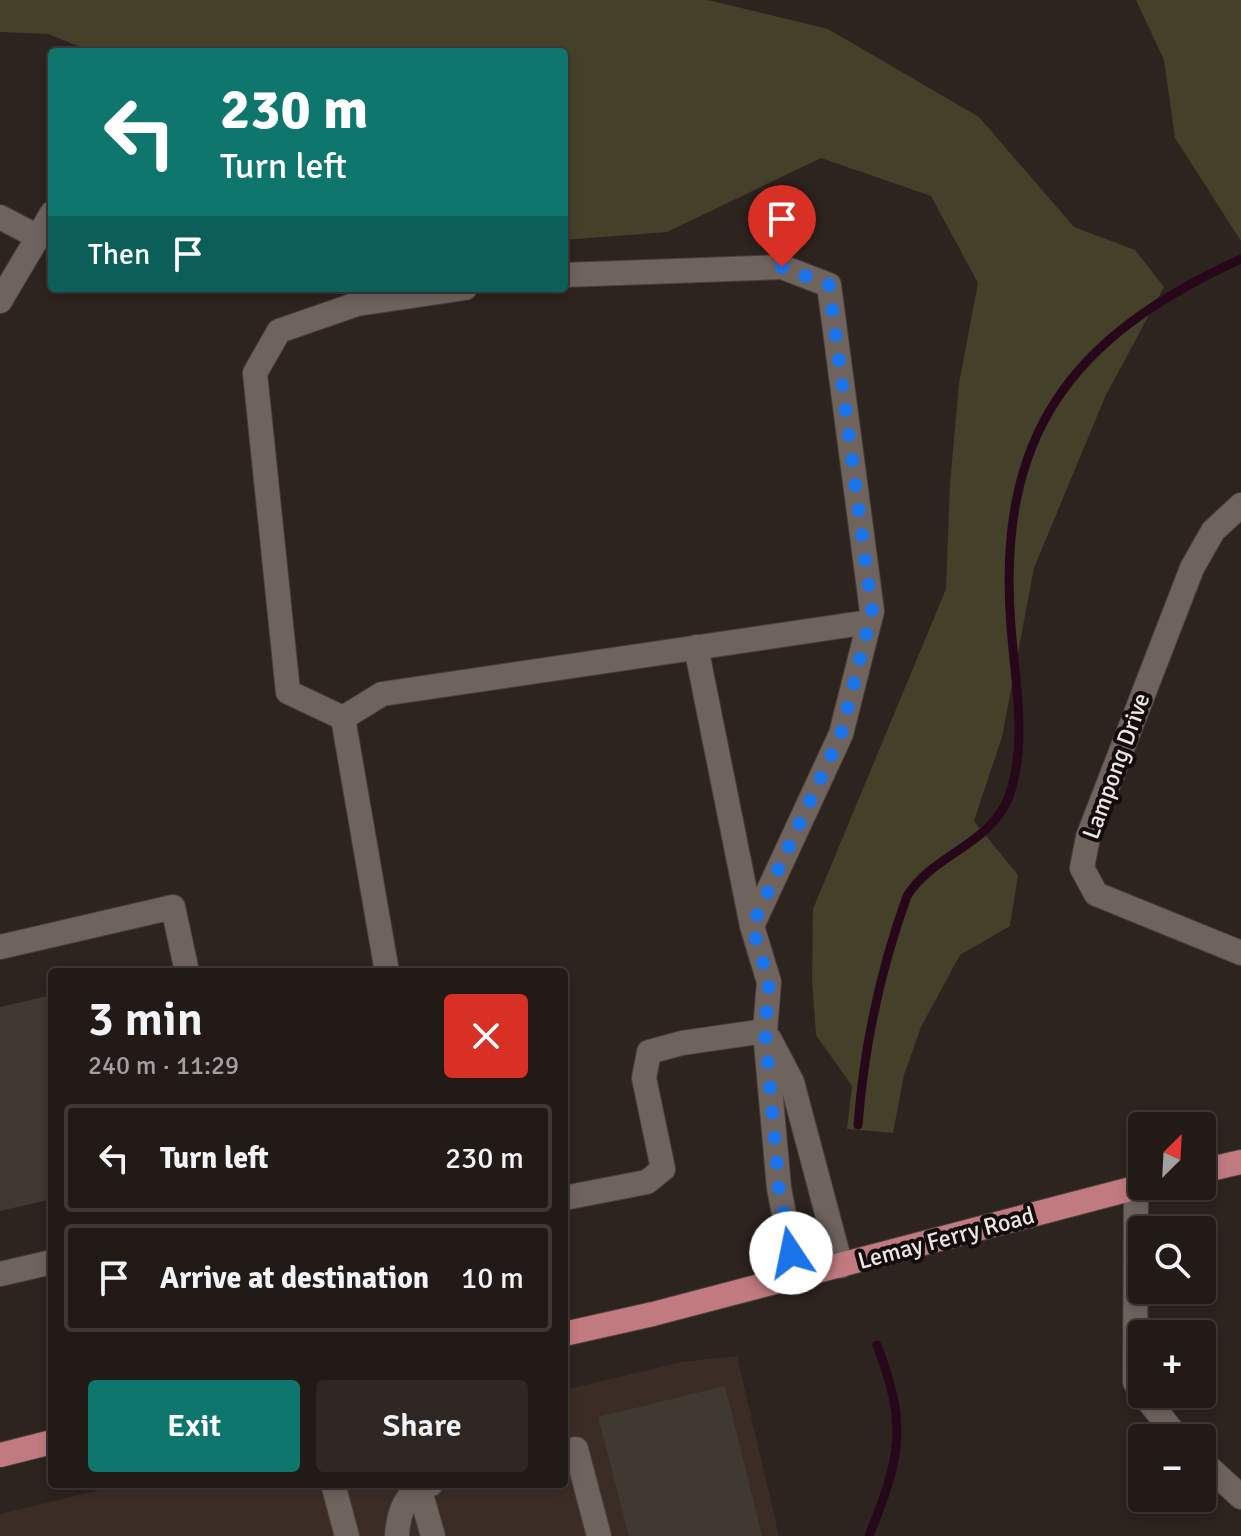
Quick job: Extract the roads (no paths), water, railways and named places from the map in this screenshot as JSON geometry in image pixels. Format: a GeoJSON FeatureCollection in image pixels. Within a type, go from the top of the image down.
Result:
{"type":"FeatureCollection","features":[{"type":"Feature","properties":{"kind":"main road"},"geometry":{"type":"LineString","coordinates":[[1216,1168],[1241,1162]]}},
{"type":"Feature","properties":{"kind":"main road","name":"Lemay Ferry Road"},"geometry":{"type":"LineString","coordinates":[[568,1333],[841,1266],[1128,1189]]}},
{"type":"Feature","properties":{"kind":"main road"},"geometry":{"type":"LineString","coordinates":[[0,1455],[48,1443]]}},
{"type":"Feature","properties":{"kind":"street"},"geometry":{"type":"LineString","coordinates":[[0,217],[38,237]]}},
{"type":"Feature","properties":{"kind":"street"},"geometry":{"type":"LineString","coordinates":[[0,301],[48,220]]}},
{"type":"Feature","properties":{"kind":"street"},"geometry":{"type":"LineString","coordinates":[[568,275],[782,267],[829,285],[872,611],[841,734],[752,926]]}},
{"type":"Feature","properties":{"kind":"street"},"geometry":{"type":"LineString","coordinates":[[343,718],[288,692],[255,373],[279,331],[357,304],[438,292]]}},
{"type":"Feature","properties":{"kind":"street","name":"Lampong Drive"},"geometry":{"type":"LineString","coordinates":[[1241,505],[1213,531],[1192,568],[1088,837],[1082,868],[1096,894],[1241,953]]}},
{"type":"Feature","properties":{"kind":"street"},"geometry":{"type":"LineString","coordinates":[[343,718],[382,694],[869,622]]}},
{"type":"Feature","properties":{"kind":"street"},"geometry":{"type":"LineString","coordinates":[[696,647],[752,926],[769,982],[765,1031],[779,1188],[796,1277]]}},
{"type":"Feature","properties":{"kind":"street"},"geometry":{"type":"LineString","coordinates":[[343,718],[386,968]]}},
{"type":"Feature","properties":{"kind":"street"},"geometry":{"type":"LineString","coordinates":[[0,947],[173,907],[186,968]]}},
{"type":"Feature","properties":{"kind":"street"},"geometry":{"type":"LineString","coordinates":[[568,1197],[647,1182],[663,1169],[644,1078],[649,1052],[682,1043],[765,1031]]}},
{"type":"Feature","properties":{"kind":"street"},"geometry":{"type":"LineString","coordinates":[[765,1031],[792,1082],[841,1266]]}},
{"type":"Feature","properties":{"kind":"street"},"geometry":{"type":"LineString","coordinates":[[1136,1320],[1139,1200]]}},
{"type":"Feature","properties":{"kind":"street"},"geometry":{"type":"LineString","coordinates":[[0,1274],[48,1263]]}},
{"type":"Feature","properties":{"kind":"street"},"geometry":{"type":"LineString","coordinates":[[1155,1408],[1167,1424]]}},
{"type":"Feature","properties":{"kind":"street"},"geometry":{"type":"LineString","coordinates":[[568,1451],[576,1449],[599,1536]]}},
{"type":"Feature","properties":{"kind":"street"},"geometry":{"type":"LineString","coordinates":[[1216,1474],[1241,1497]]}},
{"type":"Feature","properties":{"kind":"street"},"geometry":{"type":"LineString","coordinates":[[334,1488],[347,1536]]}},
{"type":"Feature","properties":{"kind":"street"},"geometry":{"type":"LineString","coordinates":[[397,1536],[398,1519],[409,1495],[420,1488]]}},
{"type":"Feature","properties":{"kind":"street"},"geometry":{"type":"LineString","coordinates":[[425,1488],[433,1536]]}},
{"type":"Feature","properties":{"kind":"waterway"},"geometry":{"type":"LineString","coordinates":[[858,1125],[864,1066],[875,1009],[907,896],[932,869],[990,826],[1001,812],[1015,776],[1019,712],[1011,627],[1010,560],[1016,500],[1032,447],[1056,401],[1089,359],[1130,323],[1181,289],[1241,259]]}},
{"type":"Feature","properties":{"kind":"waterway"},"geometry":{"type":"LineString","coordinates":[[869,1536],[888,1484],[897,1441],[893,1398],[877,1345]]}}]}
